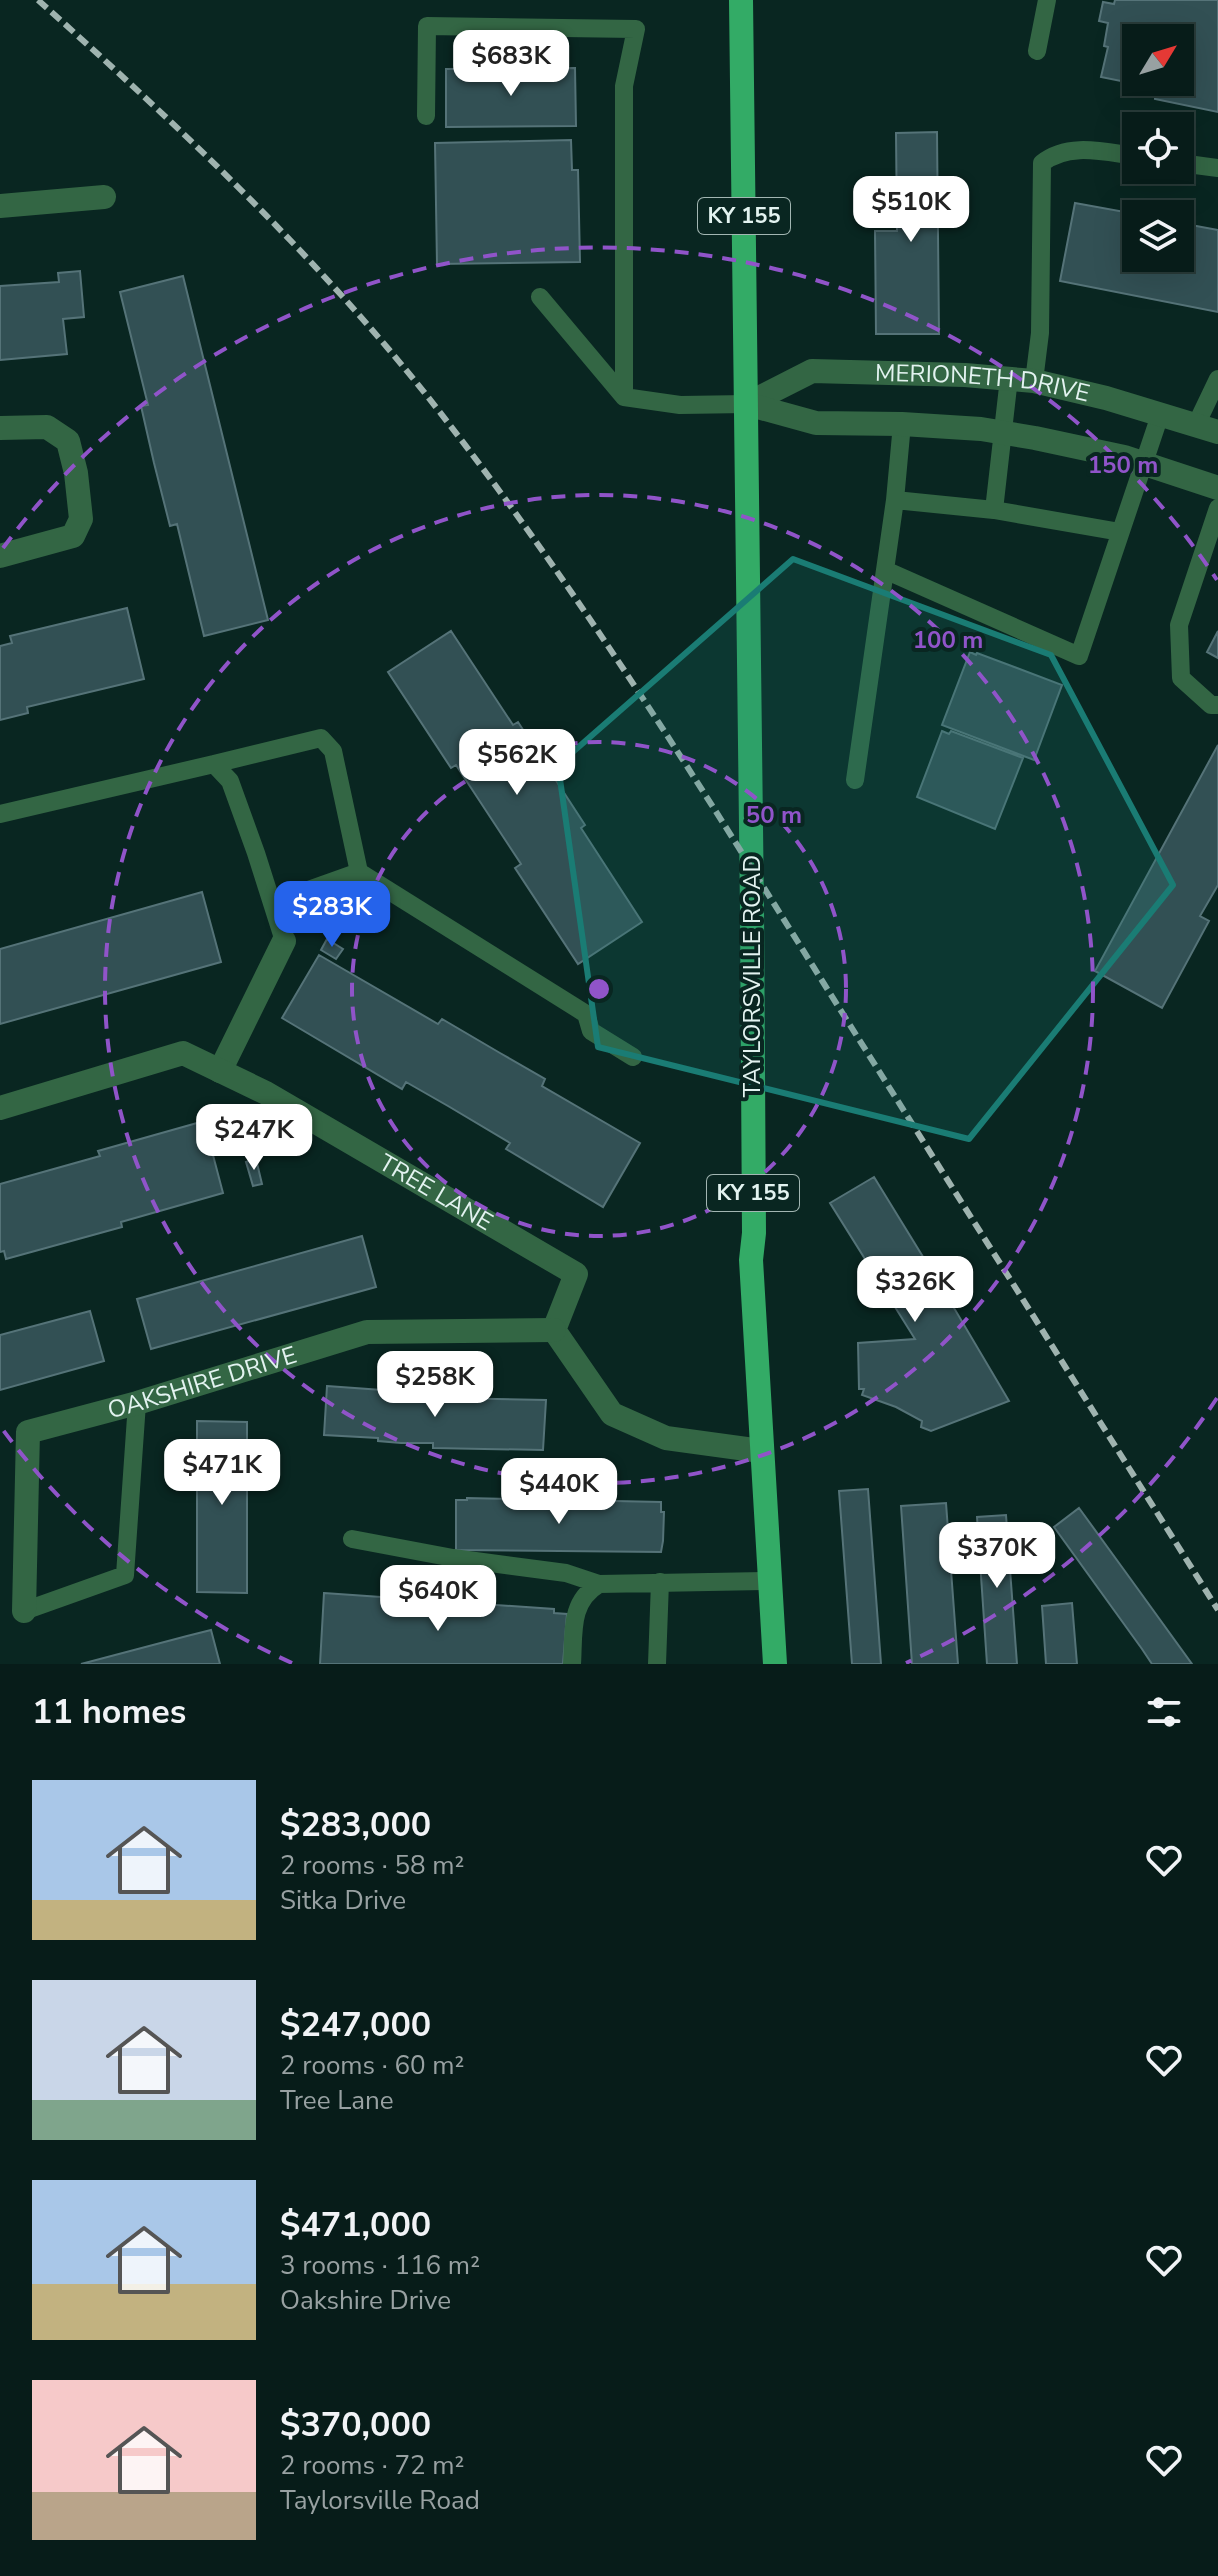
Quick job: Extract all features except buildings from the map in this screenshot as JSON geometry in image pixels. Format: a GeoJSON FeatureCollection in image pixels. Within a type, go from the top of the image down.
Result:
{"type":"FeatureCollection","features":[{"type":"Feature","properties":{"kind":"main road","name":"TAYLORSVILLE ROAD"},"geometry":{"type":"LineString","coordinates":[[741,0],[753,938],[754,1233],[751,1260],[775,1664]]}},
{"type":"Feature","properties":{"kind":"street"},"geometry":{"type":"LineString","coordinates":[[0,206],[104,197]]}},
{"type":"Feature","properties":{"kind":"street","name":"MERIONETH DRIVE"},"geometry":{"type":"LineString","coordinates":[[747,404],[812,371],[900,372],[1034,381],[1207,428]]}},
{"type":"Feature","properties":{"kind":"street"},"geometry":{"type":"LineString","coordinates":[[747,404],[816,423],[981,429],[1144,462],[1218,488]]}},
{"type":"Feature","properties":{"kind":"street"},"geometry":{"type":"LineString","coordinates":[[0,428],[47,427],[68,441],[76,473],[81,519],[73,536],[0,556]]}},
{"type":"Feature","properties":{"kind":"street"},"geometry":{"type":"LineString","coordinates":[[220,1071],[284,941]]}},
{"type":"Feature","properties":{"kind":"street","name":"TREE LANE"},"geometry":{"type":"LineString","coordinates":[[0,1108],[183,1053],[266,1093],[576,1274],[554,1330]]}},
{"type":"Feature","properties":{"kind":"street"},"geometry":{"type":"LineString","coordinates":[[554,1330],[612,1414],[666,1438],[761,1451]]}},
{"type":"Feature","properties":{"kind":"street","name":"OAKSHIRE DRIVE"},"geometry":{"type":"LineString","coordinates":[[24,1611],[28,1432],[137,1403],[367,1332],[554,1330]]}},
{"type":"Feature","properties":{"kind":"lane"},"geometry":{"type":"LineString","coordinates":[[1037,51],[1047,0]]}},
{"type":"Feature","properties":{"kind":"lane"},"geometry":{"type":"LineString","coordinates":[[426,116],[427,26],[636,29],[624,86],[624,397]]}},
{"type":"Feature","properties":{"kind":"lane"},"geometry":{"type":"LineString","coordinates":[[1034,381],[1040,333],[1042,163],[1055,152],[1088,149],[1122,154]]}},
{"type":"Feature","properties":{"kind":"lane"},"geometry":{"type":"LineString","coordinates":[[1194,165],[1218,168]]}},
{"type":"Feature","properties":{"kind":"lane"},"geometry":{"type":"LineString","coordinates":[[540,297],[624,397],[680,405],[747,404]]}},
{"type":"Feature","properties":{"kind":"lane"},"geometry":{"type":"LineString","coordinates":[[994,510],[1009,378]]}},
{"type":"Feature","properties":{"kind":"lane"},"geometry":{"type":"LineString","coordinates":[[1207,428],[1218,379]]}},
{"type":"Feature","properties":{"kind":"lane"},"geometry":{"type":"LineString","coordinates":[[885,570],[1079,656],[1160,415]]}},
{"type":"Feature","properties":{"kind":"lane"},"geometry":{"type":"LineString","coordinates":[[855,780],[895,500],[902,424]]}},
{"type":"Feature","properties":{"kind":"lane"},"geometry":{"type":"LineString","coordinates":[[895,500],[994,510],[1120,532]]}},
{"type":"Feature","properties":{"kind":"lane"},"geometry":{"type":"LineString","coordinates":[[1218,508],[1179,625],[1181,678],[1211,705],[1218,705]]}},
{"type":"Feature","properties":{"kind":"lane"},"geometry":{"type":"LineString","coordinates":[[0,814],[321,738],[333,751],[359,872],[586,1014],[591,1031],[633,1057]]}},
{"type":"Feature","properties":{"kind":"lane"},"geometry":{"type":"LineString","coordinates":[[214,764],[230,781],[284,941]]}},
{"type":"Feature","properties":{"kind":"lane"},"geometry":{"type":"LineString","coordinates":[[272,903],[359,872]]}},
{"type":"Feature","properties":{"kind":"lane"},"geometry":{"type":"LineString","coordinates":[[24,1611],[125,1575],[137,1403]]}},
{"type":"Feature","properties":{"kind":"lane"},"geometry":{"type":"LineString","coordinates":[[352,1539],[453,1558],[566,1573],[599,1584],[770,1581]]}},
{"type":"Feature","properties":{"kind":"lane"},"geometry":{"type":"LineString","coordinates":[[657,1664],[660,1582]]}},
{"type":"Feature","properties":{"kind":"lane"},"geometry":{"type":"LineString","coordinates":[[572,1664],[577,1608],[589,1590],[599,1584]]}},
{"type":"Feature","properties":{"kind":"highlighted area"},"geometry":{"type":"Polygon","coordinates":[[[793,559],[1051,655],[1173,885],[969,1139],[598,1047],[558,765],[793,559]]]}},
{"type":"Feature","properties":{"kind":"railway"},"geometry":{"type":"LineString","coordinates":[[38,0],[196,146],[298,248],[393,355],[491,479],[684,761],[1218,1610]]}}]}
